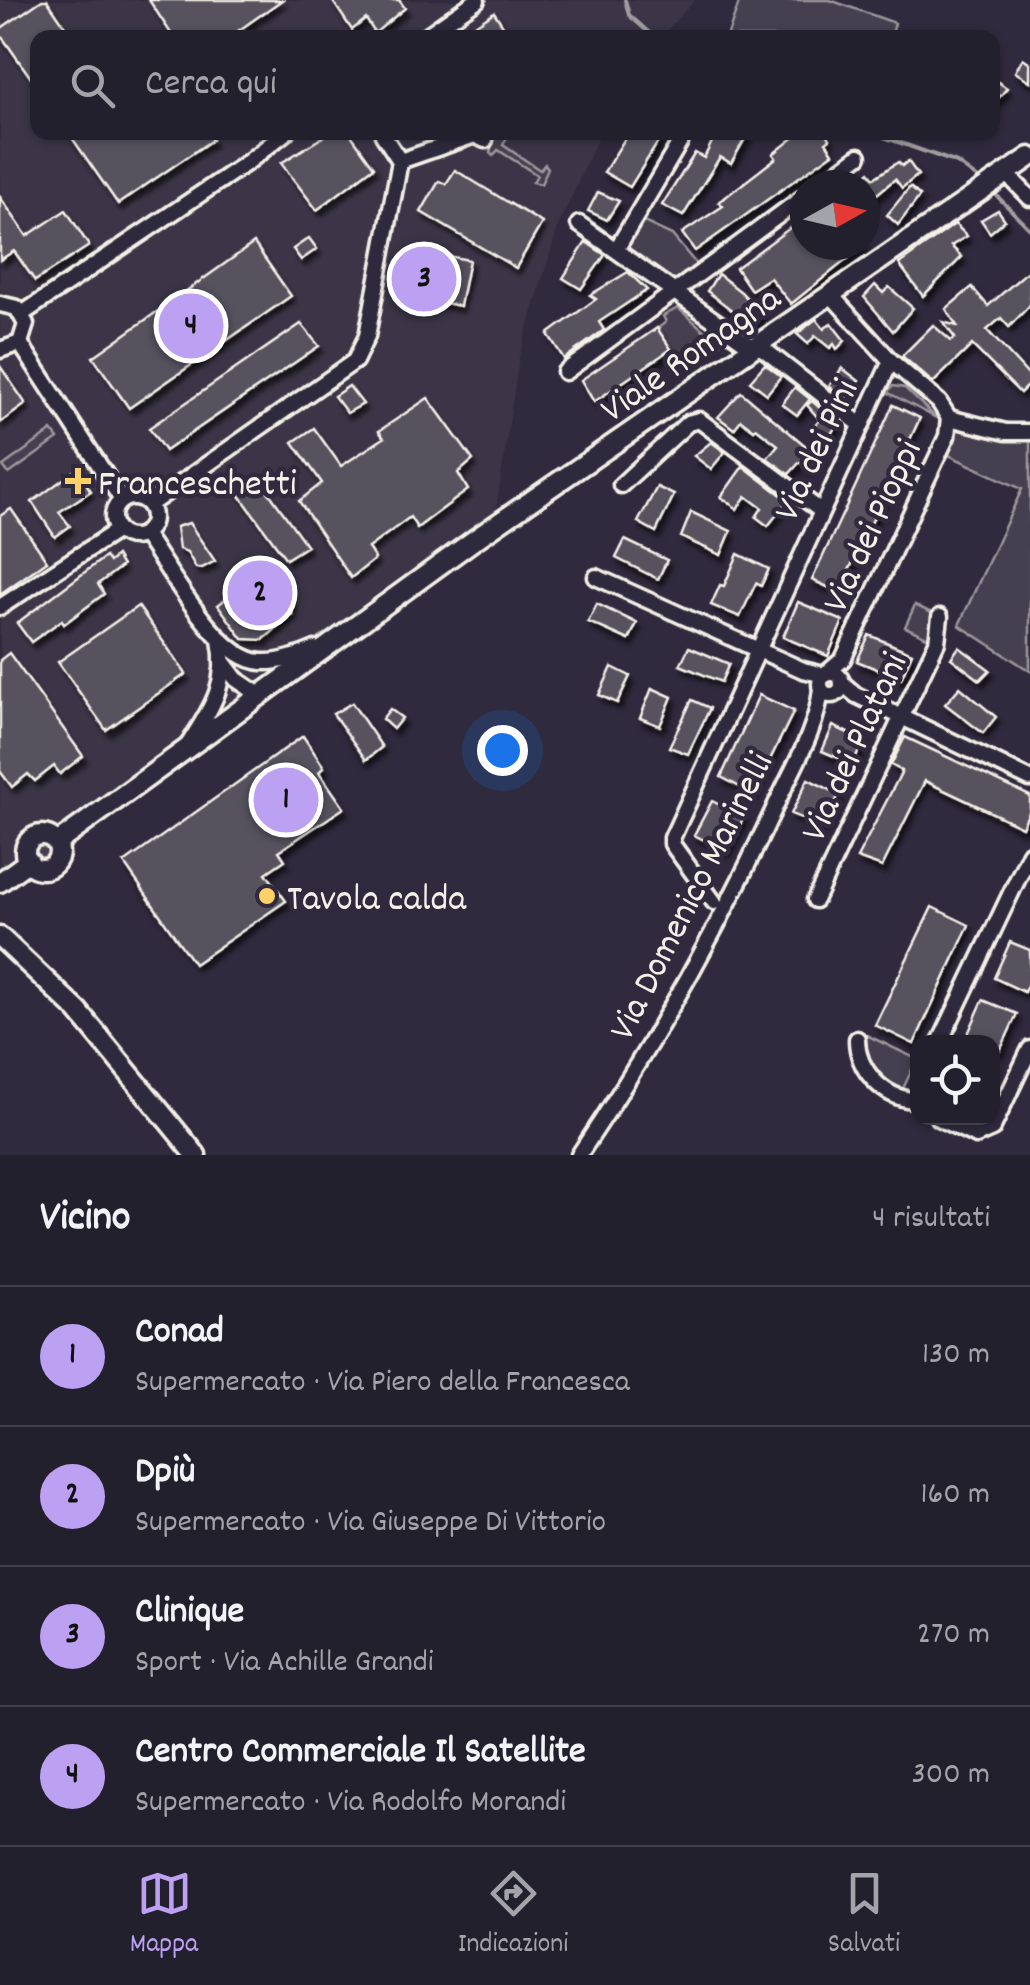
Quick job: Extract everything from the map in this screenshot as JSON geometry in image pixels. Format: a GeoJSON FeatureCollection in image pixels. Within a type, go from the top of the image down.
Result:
{"type":"FeatureCollection","features":[{"type":"Feature","properties":{"kind":"main road","name":"Viale Romagna"},"geometry":{"type":"LineString","coordinates":[[0,882],[28,861],[37,868],[50,866],[58,856],[56,843],[258,694],[534,498],[1030,157]]}},
{"type":"Feature","properties":{"kind":"main road"},"geometry":{"type":"LineString","coordinates":[[0,938],[78,1011],[196,1155]]}},
{"type":"Feature","properties":{"kind":"street"},"geometry":{"type":"LineString","coordinates":[[434,30],[477,0]]}},
{"type":"Feature","properties":{"kind":"street"},"geometry":{"type":"LineString","coordinates":[[22,314],[276,140]]}},
{"type":"Feature","properties":{"kind":"street"},"geometry":{"type":"LineString","coordinates":[[149,505],[355,361],[368,336],[400,161],[386,140]]}},
{"type":"Feature","properties":{"kind":"street"},"geometry":{"type":"LineString","coordinates":[[400,161],[461,140]]}},
{"type":"Feature","properties":{"kind":"street"},"geometry":{"type":"LineString","coordinates":[[616,250],[681,140]]}},
{"type":"Feature","properties":{"kind":"street"},"geometry":{"type":"LineString","coordinates":[[840,170],[858,156]]}},
{"type":"Feature","properties":{"kind":"street"},"geometry":{"type":"LineString","coordinates":[[1006,173],[1030,198]]}},
{"type":"Feature","properties":{"kind":"street"},"geometry":{"type":"LineString","coordinates":[[565,372],[790,207]]}},
{"type":"Feature","properties":{"kind":"street"},"geometry":{"type":"LineString","coordinates":[[578,224],[755,346],[861,425]]}},
{"type":"Feature","properties":{"kind":"street","name":"Via dei Pini"},"geometry":{"type":"LineString","coordinates":[[757,648],[891,361],[830,294]]}},
{"type":"Feature","properties":{"kind":"street"},"geometry":{"type":"LineString","coordinates":[[0,304],[10,304],[22,314],[26,332],[20,343],[0,350]]}},
{"type":"Feature","properties":{"kind":"street"},"geometry":{"type":"LineString","coordinates":[[20,343],[122,500]]}},
{"type":"Feature","properties":{"kind":"street"},"geometry":{"type":"LineString","coordinates":[[891,361],[938,402],[949,418],[1006,432],[1030,432]]}},
{"type":"Feature","properties":{"kind":"street","name":"Via dei Pioppi"},"geometry":{"type":"LineString","coordinates":[[831,684],[948,436],[949,418]]}},
{"type":"Feature","properties":{"kind":"street","name":"Viale Romagna"},"geometry":{"type":"LineString","coordinates":[[621,485],[688,423],[699,420],[821,510]]}},
{"type":"Feature","properties":{"kind":"street"},"geometry":{"type":"LineString","coordinates":[[122,500],[140,498],[149,505],[153,517],[144,534]]}},
{"type":"Feature","properties":{"kind":"street"},"geometry":{"type":"LineString","coordinates":[[122,500],[113,518],[118,530],[128,536],[144,534]]}},
{"type":"Feature","properties":{"kind":"street"},"geometry":{"type":"LineString","coordinates":[[0,607],[118,530]]}},
{"type":"Feature","properties":{"kind":"street"},"geometry":{"type":"LineString","coordinates":[[144,534],[220,640],[242,657],[262,662],[293,658],[328,644]]}},
{"type":"Feature","properties":{"kind":"street"},"geometry":{"type":"LineString","coordinates":[[596,577],[757,648],[1030,779]]}},
{"type":"Feature","properties":{"kind":"street","name":"Via dei Platani"},"geometry":{"type":"LineString","coordinates":[[815,900],[937,642],[940,617]]}},
{"type":"Feature","properties":{"kind":"street"},"geometry":{"type":"LineString","coordinates":[[186,748],[212,708],[224,663],[220,640]]}},
{"type":"Feature","properties":{"kind":"street"},"geometry":{"type":"LineString","coordinates":[[714,902],[672,844],[672,838],[757,648]]}},
{"type":"Feature","properties":{"kind":"street"},"geometry":{"type":"LineString","coordinates":[[242,657],[258,694]]}},
{"type":"Feature","properties":{"kind":"street"},"geometry":{"type":"LineString","coordinates":[[224,663],[236,679],[258,694]]}},
{"type":"Feature","properties":{"kind":"street","name":"Via Domenico Marinelli"},"geometry":{"type":"LineString","coordinates":[[579,1155],[664,1024],[719,927],[831,684]]}},
{"type":"Feature","properties":{"kind":"street"},"geometry":{"type":"LineString","coordinates":[[943,1035],[1030,853]]}},
{"type":"Feature","properties":{"kind":"street"},"geometry":{"type":"LineString","coordinates":[[857,1039],[862,1066],[890,1094],[910,1097]]}},
{"type":"Feature","properties":{"kind":"street"},"geometry":{"type":"LineString","coordinates":[[1000,1111],[1030,1049]]}},
{"type":"Feature","properties":{"kind":"street"},"geometry":{"type":"LineString","coordinates":[[953,1125],[976,1136],[993,1125]]}},
{"type":"Feature","properties":{"kind":"shaded area"},"geometry":{"type":"Polygon","coordinates":[[[0,0],[695,0],[667,30],[30,30],[30,140],[597,140],[558,227],[519,358],[495,517],[247,690],[0,876],[0,0]]]}},
{"type":"Feature","properties":{"kind":"shaded area"},"geometry":{"type":"Polygon","coordinates":[[[740,0],[830,0],[895,23],[893,30],[729,30],[740,0]]]}},
{"type":"Feature","properties":{"kind":"shaded area"},"geometry":{"type":"Polygon","coordinates":[[[493,140],[506,140],[503,145],[540,170],[545,164],[548,168],[541,184],[533,182],[537,175],[498,150],[493,156],[490,153],[493,140]]]}},
{"type":"Feature","properties":{"kind":"shaded area"},"geometry":{"type":"Polygon","coordinates":[[[635,218],[672,235],[702,271],[675,291],[616,250],[635,218]]]}},
{"type":"Feature","properties":{"kind":"shaded area"},"geometry":{"type":"Polygon","coordinates":[[[678,308],[720,344],[690,366],[679,353],[674,355],[657,329],[666,322],[663,316],[678,308]]]}},
{"type":"Feature","properties":{"kind":"shaded area"},"geometry":{"type":"Polygon","coordinates":[[[893,386],[905,388],[936,418],[887,392],[893,386]]]}},
{"type":"Feature","properties":{"kind":"shaded area"},"geometry":{"type":"Polygon","coordinates":[[[949,418],[1030,432],[1030,671],[959,625],[1022,489],[940,451],[949,418]]]}},
{"type":"Feature","properties":{"kind":"shaded area"},"geometry":{"type":"Polygon","coordinates":[[[52,431],[58,439],[9,474],[3,466],[52,431]]]}},
{"type":"Feature","properties":{"kind":"shaded area"},"geometry":{"type":"Polygon","coordinates":[[[915,605],[940,617],[937,642],[905,627],[915,605]]]}},
{"type":"Feature","properties":{"kind":"shaded area"},"geometry":{"type":"Polygon","coordinates":[[[42,835],[54,839],[58,851],[54,863],[42,867],[30,863],[26,851],[30,839],[42,835]]]}},
{"type":"Feature","properties":{"kind":"shaded area"},"geometry":{"type":"Polygon","coordinates":[[[860,1032],[910,1056],[910,1074],[901,1093],[896,1093],[865,1063],[860,1032]]]}},
{"type":"Feature","properties":{"kind":"building"},"geometry":{"type":"Polygon","coordinates":[[[47,0],[68,30],[30,30],[30,77],[0,29],[47,0]]]}},
{"type":"Feature","properties":{"kind":"building"},"geometry":{"type":"Polygon","coordinates":[[[149,0],[282,0],[239,30],[169,30],[149,0]]]}},
{"type":"Feature","properties":{"kind":"building"},"geometry":{"type":"Polygon","coordinates":[[[332,0],[399,0],[405,8],[379,30],[373,30],[366,19],[352,30],[332,0]]]}},
{"type":"Feature","properties":{"kind":"building"},"geometry":{"type":"Polygon","coordinates":[[[494,12],[506,30],[468,30],[494,12]]]}},
{"type":"Feature","properties":{"kind":"building"},"geometry":{"type":"Polygon","coordinates":[[[1023,58],[1030,63],[1030,81],[1015,72],[1023,58]]]}},
{"type":"Feature","properties":{"kind":"building"},"geometry":{"type":"Polygon","coordinates":[[[74,140],[212,140],[118,204],[74,140]]]}},
{"type":"Feature","properties":{"kind":"building"},"geometry":{"type":"Polygon","coordinates":[[[318,140],[355,140],[374,167],[317,210],[281,163],[318,140]]]}},
{"type":"Feature","properties":{"kind":"building"},"geometry":{"type":"Polygon","coordinates":[[[624,140],[659,140],[630,187],[604,172],[624,140]]]}},
{"type":"Feature","properties":{"kind":"building"},"geometry":{"type":"Polygon","coordinates":[[[713,140],[744,140],[731,163],[720,157],[683,216],[662,205],[695,153],[704,158],[713,140]]]}},
{"type":"Feature","properties":{"kind":"building"},"geometry":{"type":"Polygon","coordinates":[[[791,140],[829,140],[826,142],[833,153],[809,170],[790,170],[790,184],[695,251],[682,233],[723,206],[719,202],[776,158],[773,154],[791,140]]]}},
{"type":"Feature","properties":{"kind":"building"},"geometry":{"type":"Polygon","coordinates":[[[908,161],[918,175],[902,188],[895,179],[880,192],[880,174],[898,162],[902,166],[908,161]]]}},
{"type":"Feature","properties":{"kind":"building"},"geometry":{"type":"Polygon","coordinates":[[[455,170],[542,223],[516,268],[421,212],[439,181],[446,184],[455,170]]]}},
{"type":"Feature","properties":{"kind":"building"},"geometry":{"type":"Polygon","coordinates":[[[910,187],[920,196],[898,225],[887,215],[910,187]]]}},
{"type":"Feature","properties":{"kind":"building"},"geometry":{"type":"Polygon","coordinates":[[[598,192],[619,201],[607,220],[588,211],[598,192]]]}},
{"type":"Feature","properties":{"kind":"building"},"geometry":{"type":"Polygon","coordinates":[[[0,197],[27,236],[66,210],[89,246],[35,281],[14,251],[0,260],[0,197]]]}},
{"type":"Feature","properties":{"kind":"building"},"geometry":{"type":"Polygon","coordinates":[[[998,210],[1005,220],[990,233],[981,220],[998,210]]]}},
{"type":"Feature","properties":{"kind":"building"},"geometry":{"type":"Polygon","coordinates":[[[955,224],[967,236],[951,246],[962,257],[923,296],[899,264],[955,224]]]}},
{"type":"Feature","properties":{"kind":"building"},"geometry":{"type":"Polygon","coordinates":[[[790,228],[790,260],[846,260],[791,304],[770,278],[751,290],[736,268],[790,228]]]}},
{"type":"Feature","properties":{"kind":"building"},"geometry":{"type":"Polygon","coordinates":[[[309,238],[317,249],[301,260],[293,249],[309,238]]]}},
{"type":"Feature","properties":{"kind":"building"},"geometry":{"type":"Polygon","coordinates":[[[586,242],[605,255],[581,289],[563,278],[586,242]]]}},
{"type":"Feature","properties":{"kind":"building"},"geometry":{"type":"Polygon","coordinates":[[[254,243],[291,296],[129,408],[93,357],[254,243]]]}},
{"type":"Feature","properties":{"kind":"building"},"geometry":{"type":"Polygon","coordinates":[[[410,249],[469,260],[460,306],[401,294],[410,249]]]}},
{"type":"Feature","properties":{"kind":"building"},"geometry":{"type":"Polygon","coordinates":[[[1030,269],[1030,305],[1009,327],[1001,318],[987,330],[1030,377],[1030,383],[1020,393],[972,345],[933,383],[902,356],[933,325],[951,341],[955,338],[943,322],[957,326],[946,309],[972,287],[988,306],[1030,269]]]}},
{"type":"Feature","properties":{"kind":"building"},"geometry":{"type":"Polygon","coordinates":[[[628,272],[647,290],[599,322],[604,330],[564,359],[548,334],[596,299],[590,295],[628,272]]]}},
{"type":"Feature","properties":{"kind":"building"},"geometry":{"type":"Polygon","coordinates":[[[718,274],[763,315],[751,325],[707,291],[718,274]]]}},
{"type":"Feature","properties":{"kind":"building"},"geometry":{"type":"Polygon","coordinates":[[[875,285],[883,293],[889,287],[913,308],[893,331],[864,297],[875,285]]]}},
{"type":"Feature","properties":{"kind":"building"},"geometry":{"type":"Polygon","coordinates":[[[816,319],[824,329],[831,323],[845,341],[837,349],[815,336],[808,344],[797,334],[816,319]]]}},
{"type":"Feature","properties":{"kind":"building"},"geometry":{"type":"Polygon","coordinates":[[[301,324],[319,346],[165,451],[149,428],[301,324]]]}},
{"type":"Feature","properties":{"kind":"building"},"geometry":{"type":"Polygon","coordinates":[[[657,328],[671,349],[594,402],[581,380],[657,328]]]}},
{"type":"Feature","properties":{"kind":"building"},"geometry":{"type":"Polygon","coordinates":[[[765,364],[781,376],[767,394],[750,381],[765,364]]]}},
{"type":"Feature","properties":{"kind":"building"},"geometry":{"type":"Polygon","coordinates":[[[0,366],[26,404],[0,423],[0,366]]]}},
{"type":"Feature","properties":{"kind":"building"},"geometry":{"type":"Polygon","coordinates":[[[842,368],[859,381],[845,399],[829,386],[842,368]]]}},
{"type":"Feature","properties":{"kind":"building"},"geometry":{"type":"Polygon","coordinates":[[[349,386],[363,404],[347,413],[334,396],[349,386]]]}},
{"type":"Feature","properties":{"kind":"building"},"geometry":{"type":"Polygon","coordinates":[[[795,387],[810,399],[797,415],[782,404],[795,387]]]}},
{"type":"Feature","properties":{"kind":"building"},"geometry":{"type":"Polygon","coordinates":[[[741,392],[819,457],[808,470],[800,462],[789,474],[767,458],[778,445],[741,420],[734,429],[718,417],[741,392]]]}},
{"type":"Feature","properties":{"kind":"building"},"geometry":{"type":"Polygon","coordinates":[[[428,398],[473,460],[458,473],[468,490],[417,528],[410,517],[368,548],[375,559],[351,578],[299,501],[322,483],[293,442],[314,428],[341,466],[384,438],[379,431],[428,398]]]}},
{"type":"Feature","properties":{"kind":"building"},"geometry":{"type":"Polygon","coordinates":[[[812,401],[838,424],[826,441],[812,429],[820,420],[807,405],[812,401]]]}},
{"type":"Feature","properties":{"kind":"building"},"geometry":{"type":"Polygon","coordinates":[[[893,405],[920,418],[839,592],[812,580],[893,405]]]}},
{"type":"Feature","properties":{"kind":"building"},"geometry":{"type":"Polygon","coordinates":[[[711,442],[725,452],[711,469],[694,456],[711,442]]]}},
{"type":"Feature","properties":{"kind":"building"},"geometry":{"type":"Polygon","coordinates":[[[743,466],[788,500],[768,526],[756,517],[762,508],[746,496],[737,509],[721,497],[743,466]]]}},
{"type":"Feature","properties":{"kind":"building"},"geometry":{"type":"Polygon","coordinates":[[[77,469],[91,491],[59,512],[70,526],[55,537],[32,502],[77,469]]]}},
{"type":"Feature","properties":{"kind":"building"},"geometry":{"type":"Polygon","coordinates":[[[257,476],[307,546],[286,559],[236,490],[257,476]]]}},
{"type":"Feature","properties":{"kind":"building"},"geometry":{"type":"Polygon","coordinates":[[[657,487],[674,495],[656,532],[638,522],[657,487]]]}},
{"type":"Feature","properties":{"kind":"building"},"geometry":{"type":"Polygon","coordinates":[[[11,509],[47,561],[0,594],[0,516],[11,509]]]}},
{"type":"Feature","properties":{"kind":"building"},"geometry":{"type":"Polygon","coordinates":[[[691,512],[731,531],[721,555],[681,537],[691,512]]]}},
{"type":"Feature","properties":{"kind":"building"},"geometry":{"type":"Polygon","coordinates":[[[189,523],[215,561],[202,568],[196,568],[187,552],[179,549],[176,527],[189,523]]]}},
{"type":"Feature","properties":{"kind":"building"},"geometry":{"type":"Polygon","coordinates":[[[625,540],[667,560],[658,579],[616,558],[625,540]]]}},
{"type":"Feature","properties":{"kind":"building"},"geometry":{"type":"Polygon","coordinates":[[[738,554],[769,569],[761,586],[756,583],[740,617],[711,605],[738,554]]]}},
{"type":"Feature","properties":{"kind":"building"},"geometry":{"type":"Polygon","coordinates":[[[116,556],[122,566],[98,584],[104,594],[64,624],[62,620],[31,642],[17,623],[105,557],[109,562],[116,556]]]}},
{"type":"Feature","properties":{"kind":"building"},"geometry":{"type":"Polygon","coordinates":[[[267,566],[293,603],[292,615],[263,640],[243,639],[218,605],[267,566]]]}},
{"type":"Feature","properties":{"kind":"building"},"geometry":{"type":"Polygon","coordinates":[[[798,602],[843,621],[828,656],[783,637],[798,602]]]}},
{"type":"Feature","properties":{"kind":"building"},"geometry":{"type":"Polygon","coordinates":[[[597,604],[637,623],[629,640],[588,622],[597,604]]]}},
{"type":"Feature","properties":{"kind":"building"},"geometry":{"type":"Polygon","coordinates":[[[138,606],[186,674],[106,730],[58,662],[138,606]]]}},
{"type":"Feature","properties":{"kind":"building"},"geometry":{"type":"Polygon","coordinates":[[[869,635],[912,653],[901,679],[857,661],[869,635]]]}},
{"type":"Feature","properties":{"kind":"building"},"geometry":{"type":"Polygon","coordinates":[[[689,647],[729,664],[721,682],[680,665],[689,647]]]}},
{"type":"Feature","properties":{"kind":"building"},"geometry":{"type":"Polygon","coordinates":[[[959,647],[990,670],[980,680],[951,658],[959,647]]]}},
{"type":"Feature","properties":{"kind":"building"},"geometry":{"type":"Polygon","coordinates":[[[9,653],[83,756],[60,774],[54,766],[35,781],[28,774],[12,787],[0,771],[0,660],[9,653]]]}},
{"type":"Feature","properties":{"kind":"building"},"geometry":{"type":"Polygon","coordinates":[[[612,667],[630,676],[617,703],[599,695],[612,667]]]}},
{"type":"Feature","properties":{"kind":"building"},"geometry":{"type":"Polygon","coordinates":[[[960,687],[996,717],[983,733],[945,704],[960,687]]]}},
{"type":"Feature","properties":{"kind":"building"},"geometry":{"type":"Polygon","coordinates":[[[652,688],[672,697],[660,726],[640,718],[652,688]]]}},
{"type":"Feature","properties":{"kind":"building"},"geometry":{"type":"Polygon","coordinates":[[[759,695],[794,711],[753,794],[721,777],[759,695]]]}},
{"type":"Feature","properties":{"kind":"building"},"geometry":{"type":"Polygon","coordinates":[[[692,700],[710,708],[688,754],[669,747],[692,700]]]}},
{"type":"Feature","properties":{"kind":"building"},"geometry":{"type":"Polygon","coordinates":[[[352,703],[382,747],[366,760],[333,714],[352,703]]]}},
{"type":"Feature","properties":{"kind":"building"},"geometry":{"type":"Polygon","coordinates":[[[390,709],[402,718],[393,729],[382,719],[390,709]]]}},
{"type":"Feature","properties":{"kind":"building"},"geometry":{"type":"Polygon","coordinates":[[[833,726],[863,740],[853,764],[822,751],[833,726]]]}},
{"type":"Feature","properties":{"kind":"building"},"geometry":{"type":"Polygon","coordinates":[[[303,736],[324,767],[319,772],[344,808],[279,851],[285,860],[266,873],[286,901],[194,964],[124,863],[303,736]]]}},
{"type":"Feature","properties":{"kind":"building"},"geometry":{"type":"Polygon","coordinates":[[[905,737],[1030,796],[1030,810],[1022,827],[925,781],[882,867],[857,858],[902,771],[891,765],[905,737]]]}},
{"type":"Feature","properties":{"kind":"building"},"geometry":{"type":"Polygon","coordinates":[[[808,779],[839,794],[825,827],[791,814],[808,779]]]}},
{"type":"Feature","properties":{"kind":"building"},"geometry":{"type":"Polygon","coordinates":[[[712,801],[744,817],[727,851],[694,835],[712,801]]]}},
{"type":"Feature","properties":{"kind":"building"},"geometry":{"type":"Polygon","coordinates":[[[932,907],[969,925],[918,1035],[910,1035],[910,1042],[875,1025],[932,907]]]}},
{"type":"Feature","properties":{"kind":"building"},"geometry":{"type":"Polygon","coordinates":[[[1010,942],[1030,950],[1030,979],[1024,992],[994,978],[1010,942]]]}},
{"type":"Feature","properties":{"kind":"building"},"geometry":{"type":"Polygon","coordinates":[[[983,1000],[1017,1014],[1000,1051],[1000,1035],[967,1035],[983,1000]]]}},
{"type":"Feature","properties":{"kind":"waterway"},"geometry":{"type":"LineString","coordinates":[[625,0],[629,15],[646,30]]}},
{"type":"Feature","properties":{"kind":"waterway"},"geometry":{"type":"LineString","coordinates":[[892,140],[957,163],[984,183]]}},
{"type":"Feature","properties":{"kind":"waterway"},"geometry":{"type":"LineString","coordinates":[[991,190],[1030,229]]}},
{"type":"Feature","properties":{"kind":"place","name":"Clinique"},"geometry":{"type":"Point","coordinates":[424,279]}},
{"type":"Feature","properties":{"kind":"place","name":"Centro Commerciale Il Satellite"},"geometry":{"type":"Point","coordinates":[191,326]}},
{"type":"Feature","properties":{"kind":"place","name":"Franceschetti"},"geometry":{"type":"Point","coordinates":[78,481]}},
{"type":"Feature","properties":{"kind":"place","name":"Dpiù"},"geometry":{"type":"Point","coordinates":[260,593]}},
{"type":"Feature","properties":{"kind":"place","name":"Conad"},"geometry":{"type":"Point","coordinates":[286,800]}},
{"type":"Feature","properties":{"kind":"place","name":"Tavola calda"},"geometry":{"type":"Point","coordinates":[267,896]}}]}
